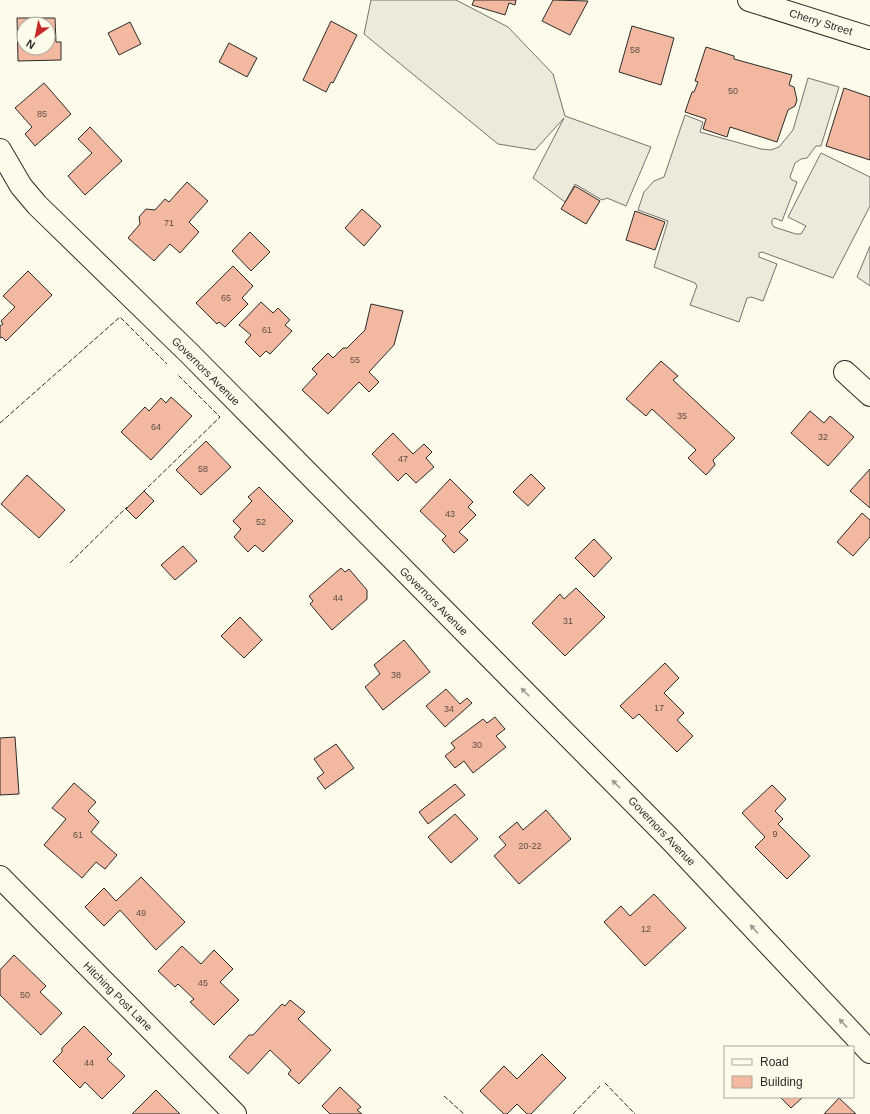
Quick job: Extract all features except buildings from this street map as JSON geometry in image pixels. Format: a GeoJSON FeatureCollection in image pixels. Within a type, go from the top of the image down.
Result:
{"type":"FeatureCollection","features":[{"type":"Feature","properties":{"kind":"street","name":"Cherry Street"},"geometry":{"type":"LineString","coordinates":[[749,0],[870,38]]}},
{"type":"Feature","properties":{"kind":"street","name":"Governors Avenue"},"geometry":{"type":"LineString","coordinates":[[0,150],[21,186],[37,205],[195,359],[669,838],[870,1052]]}},
{"type":"Feature","properties":{"kind":"street"},"geometry":{"type":"LineString","coordinates":[[845,372],[870,395]]}},
{"type":"Feature","properties":{"kind":"street","name":"Hitching Post Lane"},"geometry":{"type":"LineString","coordinates":[[0,878],[235,1114]]}},
{"type":"Feature","properties":{"kind":"shaded area"},"geometry":{"type":"Polygon","coordinates":[[[371,0],[456,0],[508,27],[553,74],[565,116],[651,147],[626,206],[607,198],[602,200],[575,184],[565,202],[533,178],[564,118],[535,150],[498,144],[364,34],[371,0]]]}},
{"type":"Feature","properties":{"kind":"shaded area"},"geometry":{"type":"Polygon","coordinates":[[[808,78],[839,87],[821,146],[816,146],[807,158],[801,159],[795,163],[790,177],[792,180],[797,182],[782,221],[774,218],[772,220],[772,224],[774,227],[796,234],[801,234],[806,226],[788,217],[821,153],[870,177],[870,206],[833,278],[762,252],[759,253],[759,257],[777,264],[763,301],[751,297],[747,298],[739,322],[690,305],[697,286],[695,283],[654,267],[668,221],[638,210],[644,192],[654,181],[664,177],[685,115],[703,122],[700,132],[761,149],[771,150],[779,147],[793,130],[808,78]]]}},
{"type":"Feature","properties":{"kind":"shaded area"},"geometry":{"type":"Polygon","coordinates":[[[870,246],[870,286],[857,277],[870,246]]]}},
{"type":"Feature","properties":{"kind":"fence"},"geometry":{"type":"LineString","coordinates":[[0,423],[120,317],[167,364]]}},
{"type":"Feature","properties":{"kind":"fence"},"geometry":{"type":"LineString","coordinates":[[143,492],[220,417],[177,374]]}},
{"type":"Feature","properties":{"kind":"fence"},"geometry":{"type":"LineString","coordinates":[[70,563],[127,507]]}},
{"type":"Feature","properties":{"kind":"fence"},"geometry":{"type":"LineString","coordinates":[[605,1083],[635,1114]]}},
{"type":"Feature","properties":{"kind":"fence"},"geometry":{"type":"LineString","coordinates":[[573,1114],[600,1086]]}},
{"type":"Feature","properties":{"kind":"fence"},"geometry":{"type":"LineString","coordinates":[[444,1096],[464,1114]]}}]}
